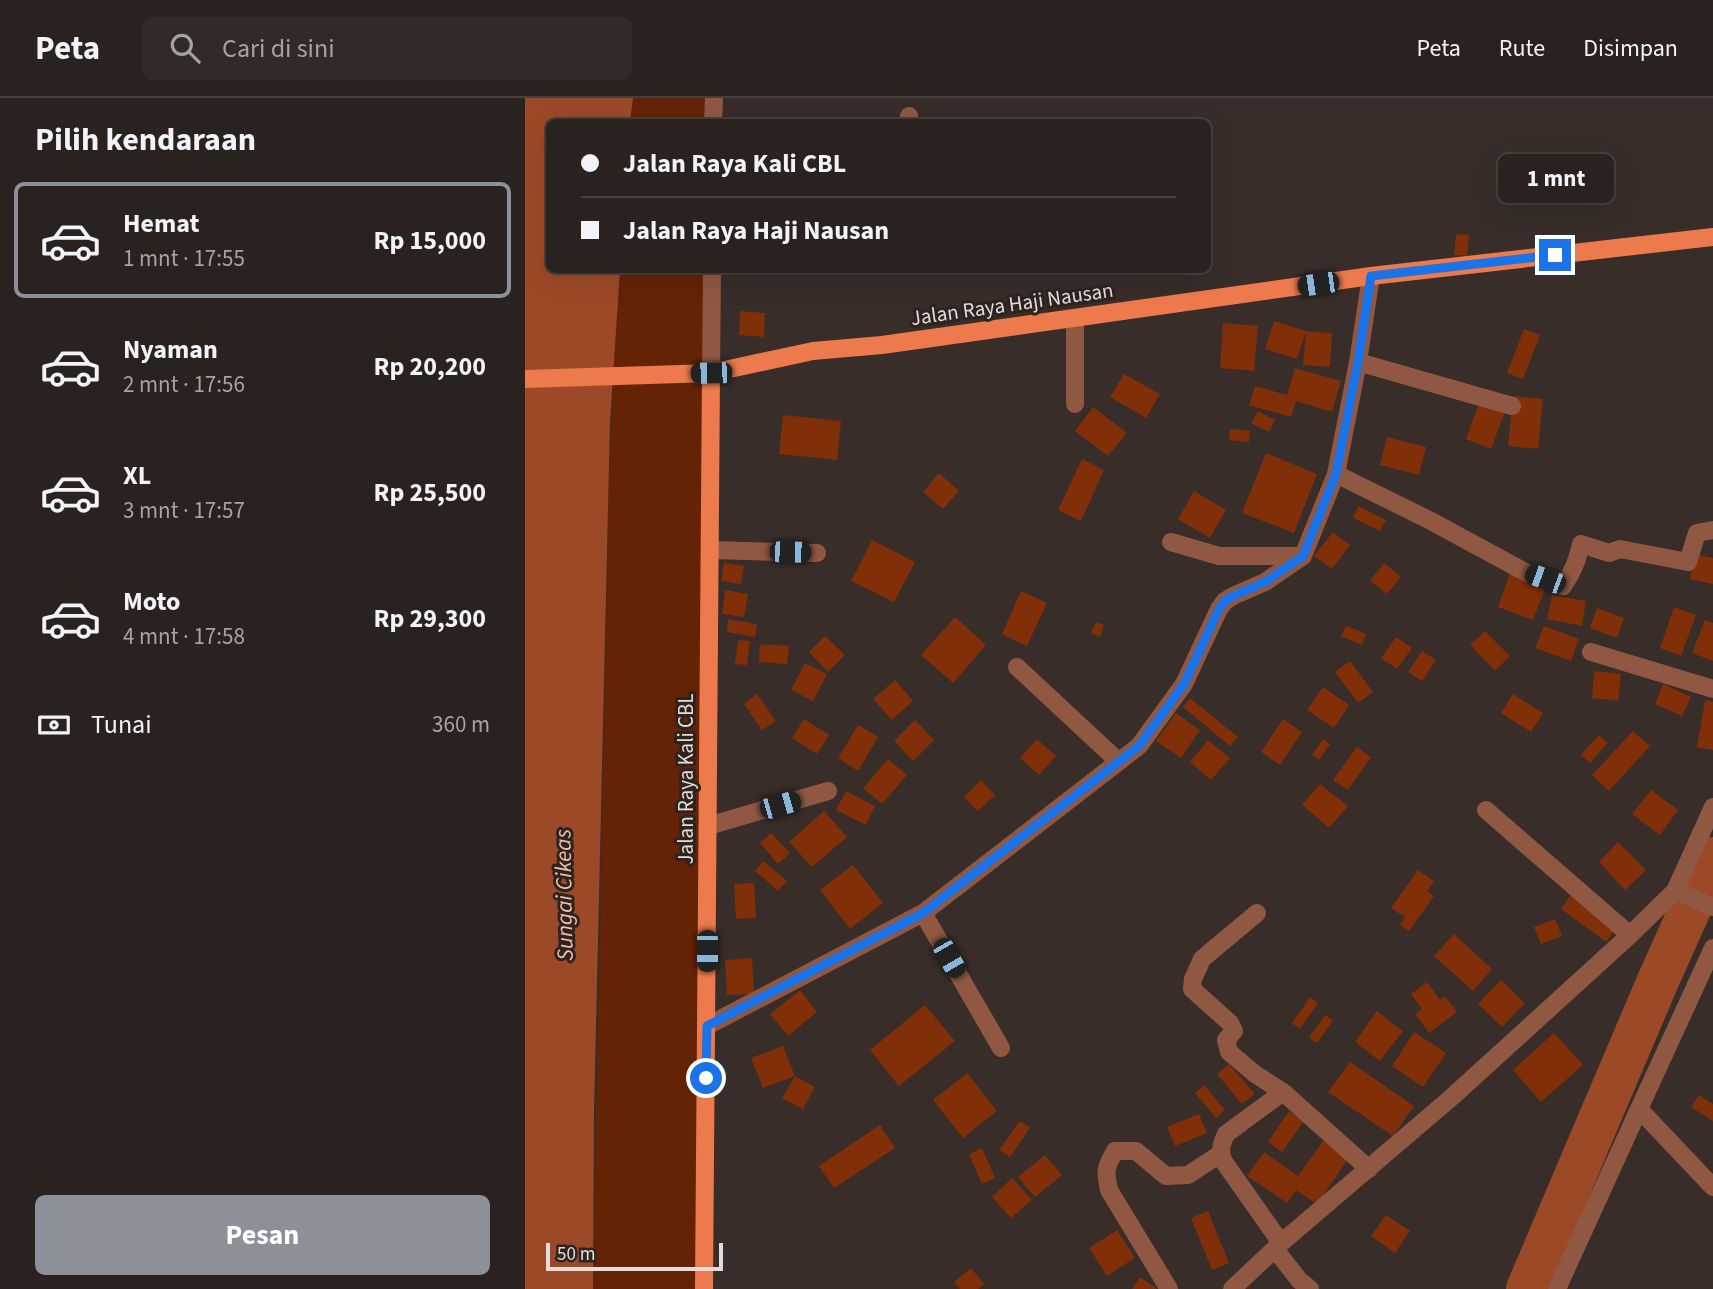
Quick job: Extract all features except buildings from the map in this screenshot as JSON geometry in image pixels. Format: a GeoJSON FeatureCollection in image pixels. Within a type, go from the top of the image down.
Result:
{"type":"FeatureCollection","features":[{"type":"Feature","properties":{"kind":"main road","name":"Jalan Raya Haji Nausan"},"geometry":{"type":"LineString","coordinates":[[525,379],[711,373],[813,351],[882,345],[1371,276],[1713,237]]}},
{"type":"Feature","properties":{"kind":"main road","name":"Jalan Raya Kali CBL"},"geometry":{"type":"LineString","coordinates":[[704,1289],[711,373]]}},
{"type":"Feature","properties":{"kind":"street"},"geometry":{"type":"LineString","coordinates":[[713,119],[714,98]]}},
{"type":"Feature","properties":{"kind":"street","name":"Jalan Raya Kali CBL"},"geometry":{"type":"LineString","coordinates":[[711,373],[712,273]]}},
{"type":"Feature","properties":{"kind":"street"},"geometry":{"type":"LineString","coordinates":[[707,1026],[923,913],[1139,746],[1184,684],[1225,601],[1265,582],[1303,556],[1336,474],[1358,362],[1371,276]]}},
{"type":"Feature","properties":{"kind":"street"},"geometry":{"type":"LineString","coordinates":[[1075,318],[1075,404]]}},
{"type":"Feature","properties":{"kind":"street"},"geometry":{"type":"LineString","coordinates":[[1358,362],[1512,406]]}},
{"type":"Feature","properties":{"kind":"street"},"geometry":{"type":"LineString","coordinates":[[1336,474],[1527,573],[1563,586],[1576,564],[1581,544],[1609,553],[1620,549],[1688,562],[1697,533],[1713,530]]}},
{"type":"Feature","properties":{"kind":"street"},"geometry":{"type":"LineString","coordinates":[[1171,542],[1219,556],[1303,556]]}},
{"type":"Feature","properties":{"kind":"street"},"geometry":{"type":"LineString","coordinates":[[710,551],[817,553]]}},
{"type":"Feature","properties":{"kind":"street"},"geometry":{"type":"LineString","coordinates":[[1591,652],[1713,689]]}},
{"type":"Feature","properties":{"kind":"street"},"geometry":{"type":"LineString","coordinates":[[1017,667],[1118,761]]}},
{"type":"Feature","properties":{"kind":"street"},"geometry":{"type":"LineString","coordinates":[[708,825],[828,791]]}},
{"type":"Feature","properties":{"kind":"street"},"geometry":{"type":"LineString","coordinates":[[1232,1289],[1278,1246],[1462,1088],[1630,935],[1681,894],[1713,807]]}},
{"type":"Feature","properties":{"kind":"street"},"geometry":{"type":"LineString","coordinates":[[1486,810],[1630,935]]}},
{"type":"Feature","properties":{"kind":"street"},"geometry":{"type":"LineString","coordinates":[[1681,894],[1713,907]]}},
{"type":"Feature","properties":{"kind":"street"},"geometry":{"type":"LineString","coordinates":[[923,913],[1001,1048]]}},
{"type":"Feature","properties":{"kind":"street"},"geometry":{"type":"LineString","coordinates":[[1257,913],[1202,959],[1193,979],[1192,989],[1230,1023],[1234,1031],[1227,1040],[1229,1052],[1255,1074],[1283,1092],[1369,1168]]}},
{"type":"Feature","properties":{"kind":"street"},"geometry":{"type":"LineString","coordinates":[[1557,1289],[1639,1109],[1708,971],[1713,948]]}},
{"type":"Feature","properties":{"kind":"street"},"geometry":{"type":"LineString","coordinates":[[1283,1092],[1226,1134],[1220,1154],[1299,1280],[1310,1289]]}},
{"type":"Feature","properties":{"kind":"street"},"geometry":{"type":"LineString","coordinates":[[1639,1109],[1713,1187]]}},
{"type":"Feature","properties":{"kind":"street"},"geometry":{"type":"LineString","coordinates":[[1169,1289],[1109,1190],[1106,1172],[1109,1161],[1115,1151],[1136,1151],[1166,1176],[1188,1175],[1220,1154]]}},
{"type":"Feature","properties":{"kind":"shaded area"},"geometry":{"type":"Polygon","coordinates":[[[633,98],[709,98],[709,119],[630,119],[633,98]]]}},
{"type":"Feature","properties":{"kind":"shaded area"},"geometry":{"type":"Polygon","coordinates":[[[620,273],[710,273],[704,1289],[593,1289],[613,376],[620,273]]]}},
{"type":"Feature","properties":{"kind":"water","name":"Sungai Cikeas"},"geometry":{"type":"Polygon","coordinates":[[[525,98],[633,98],[630,119],[546,119],[546,273],[620,273],[610,422],[594,1112],[593,1289],[525,1289],[525,98]]]}},
{"type":"Feature","properties":{"kind":"waterway"},"geometry":{"type":"LineString","coordinates":[[1527,1289],[1713,858]]}},
{"type":"Feature","properties":{"kind":"route"},"geometry":{"type":"LineString","coordinates":[[706,1078],[707,1026],[923,913],[1139,746],[1184,684],[1225,601],[1265,582],[1303,556],[1336,474],[1358,362],[1371,276],[1555,255]]}}]}
